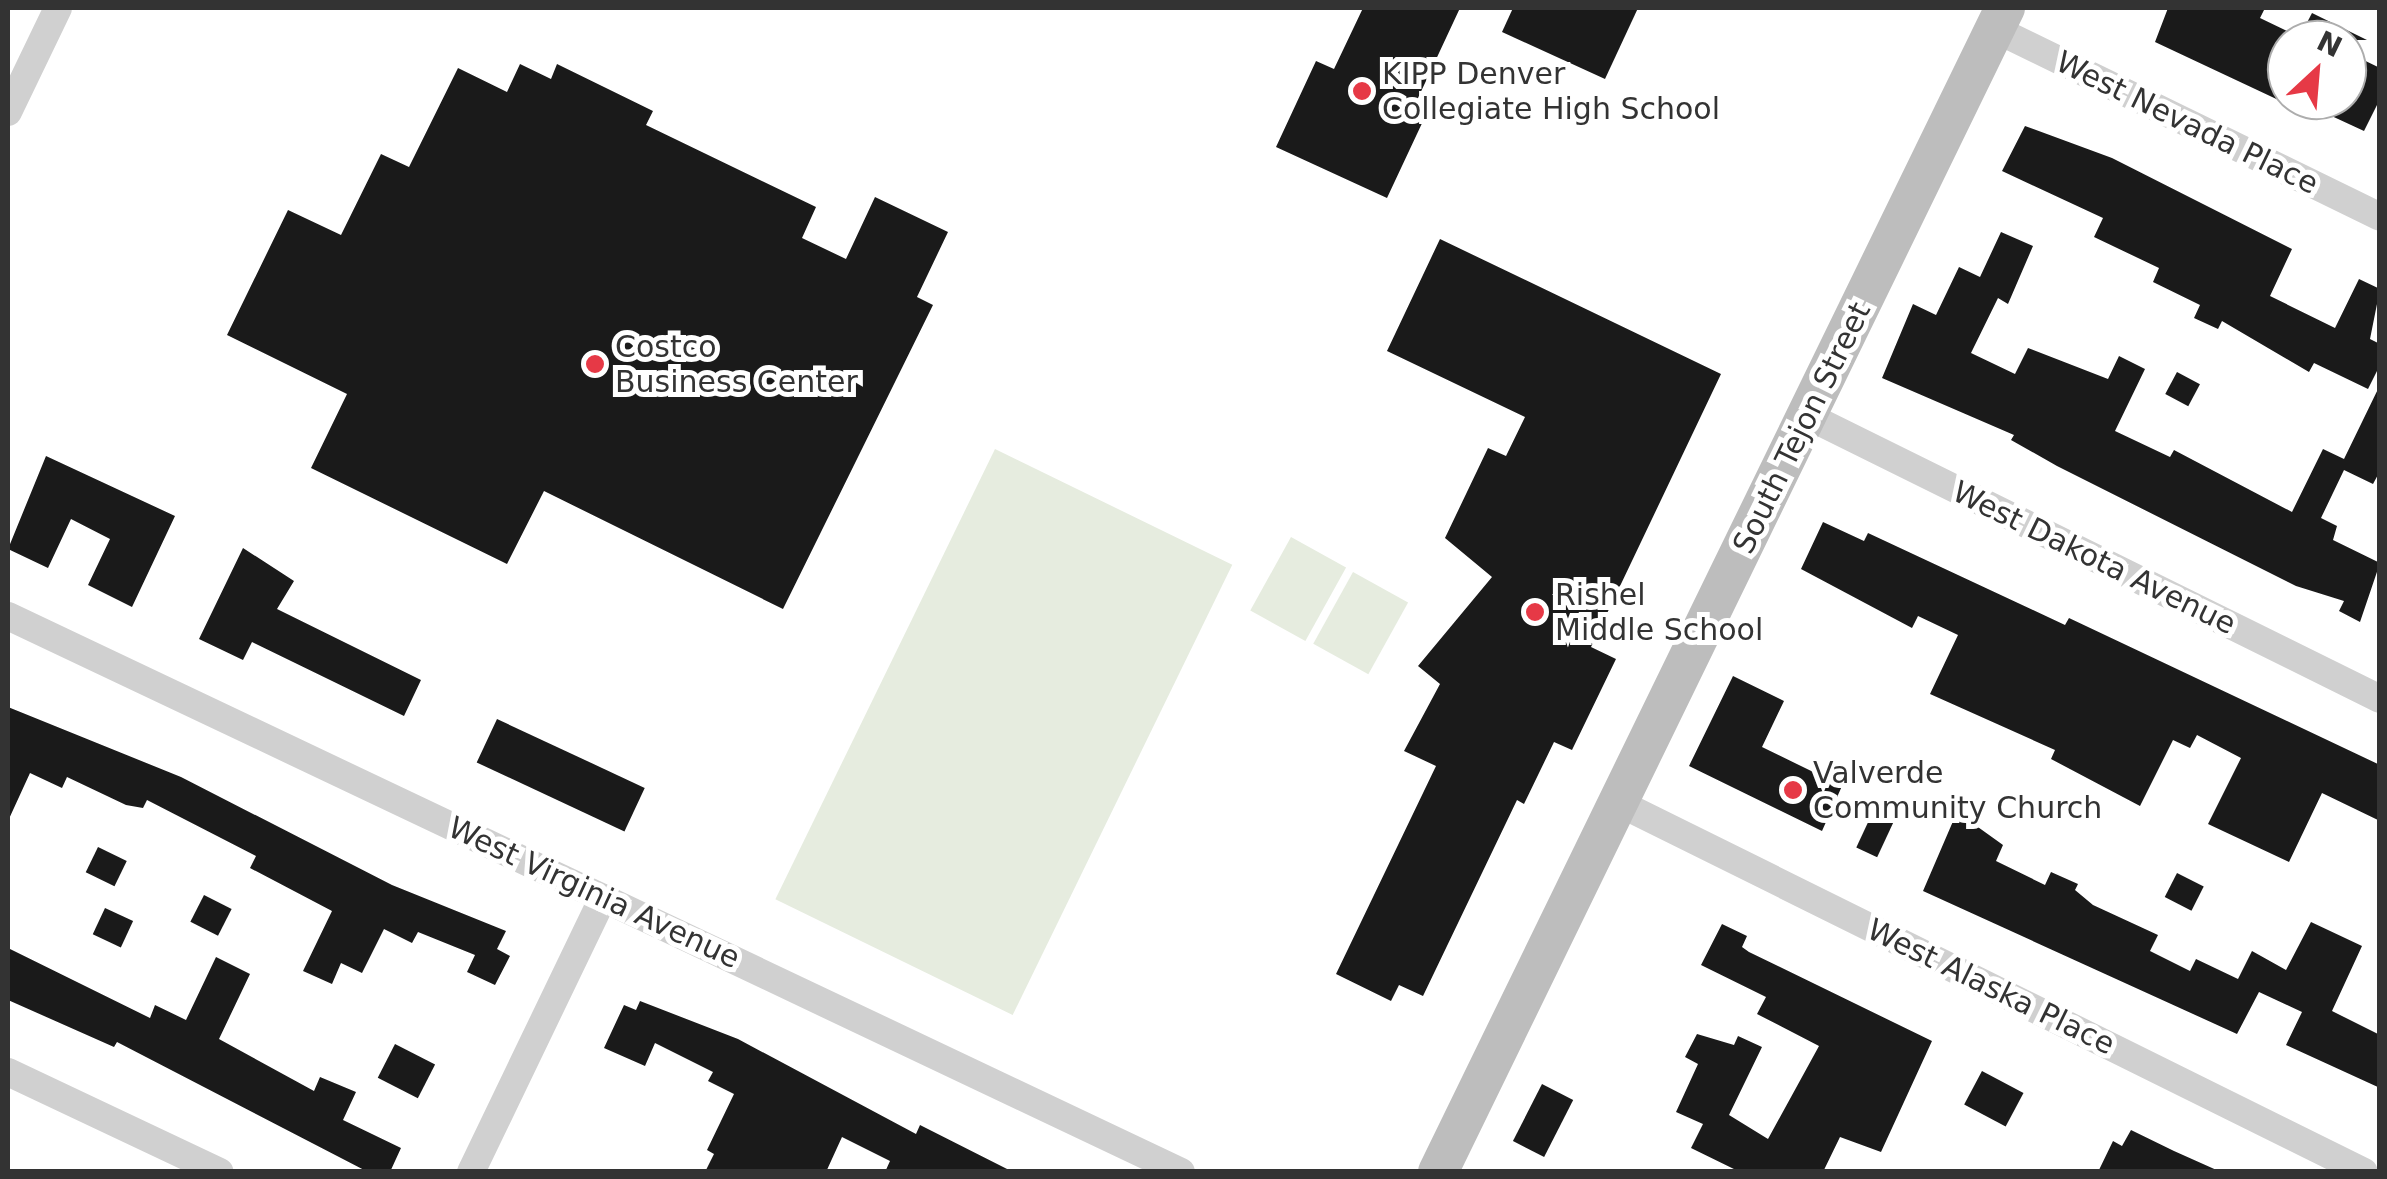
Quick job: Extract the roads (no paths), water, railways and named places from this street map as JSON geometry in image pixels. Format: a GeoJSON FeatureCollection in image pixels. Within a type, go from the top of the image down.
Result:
{"type":"FeatureCollection","features":[{"type":"Feature","properties":{"kind":"street"},"geometry":{"type":"LineString","coordinates":[[8,112],[58,8]]}},
{"type":"Feature","properties":{"kind":"street","name":"West Nevada Place"},"geometry":{"type":"LineString","coordinates":[[2000,18],[2380,217]]}},
{"type":"Feature","properties":{"kind":"street","name":"South Tejon Street"},"geometry":{"type":"LineString","coordinates":[[1438,1172],[2000,18]]}},
{"type":"Feature","properties":{"kind":"street","name":"West Dakota Avenue"},"geometry":{"type":"LineString","coordinates":[[1808,416],[2380,699]]}},
{"type":"Feature","properties":{"kind":"street","name":"West Virginia Avenue"},"geometry":{"type":"LineString","coordinates":[[8,616],[1181,1172]]}},
{"type":"Feature","properties":{"kind":"street","name":"West Alaska Place"},"geometry":{"type":"LineString","coordinates":[[1618,803],[2364,1172]]}},
{"type":"Feature","properties":{"kind":"street"},"geometry":{"type":"LineString","coordinates":[[471,1172],[603,898]]}},
{"type":"Feature","properties":{"kind":"street"},"geometry":{"type":"LineString","coordinates":[[8,1072],[220,1172]]}},
{"type":"Feature","properties":{"kind":"place","name":"KIPP Denver Collegiate High School"},"geometry":{"type":"Point","coordinates":[1362,91]}},
{"type":"Feature","properties":{"kind":"place","name":"Costco Business Center"},"geometry":{"type":"Point","coordinates":[595,364]}},
{"type":"Feature","properties":{"kind":"place","name":"Rishel Middle School"},"geometry":{"type":"Point","coordinates":[1535,612]}},
{"type":"Feature","properties":{"kind":"place","name":"Valverde Community Church"},"geometry":{"type":"Point","coordinates":[1793,790]}}]}
